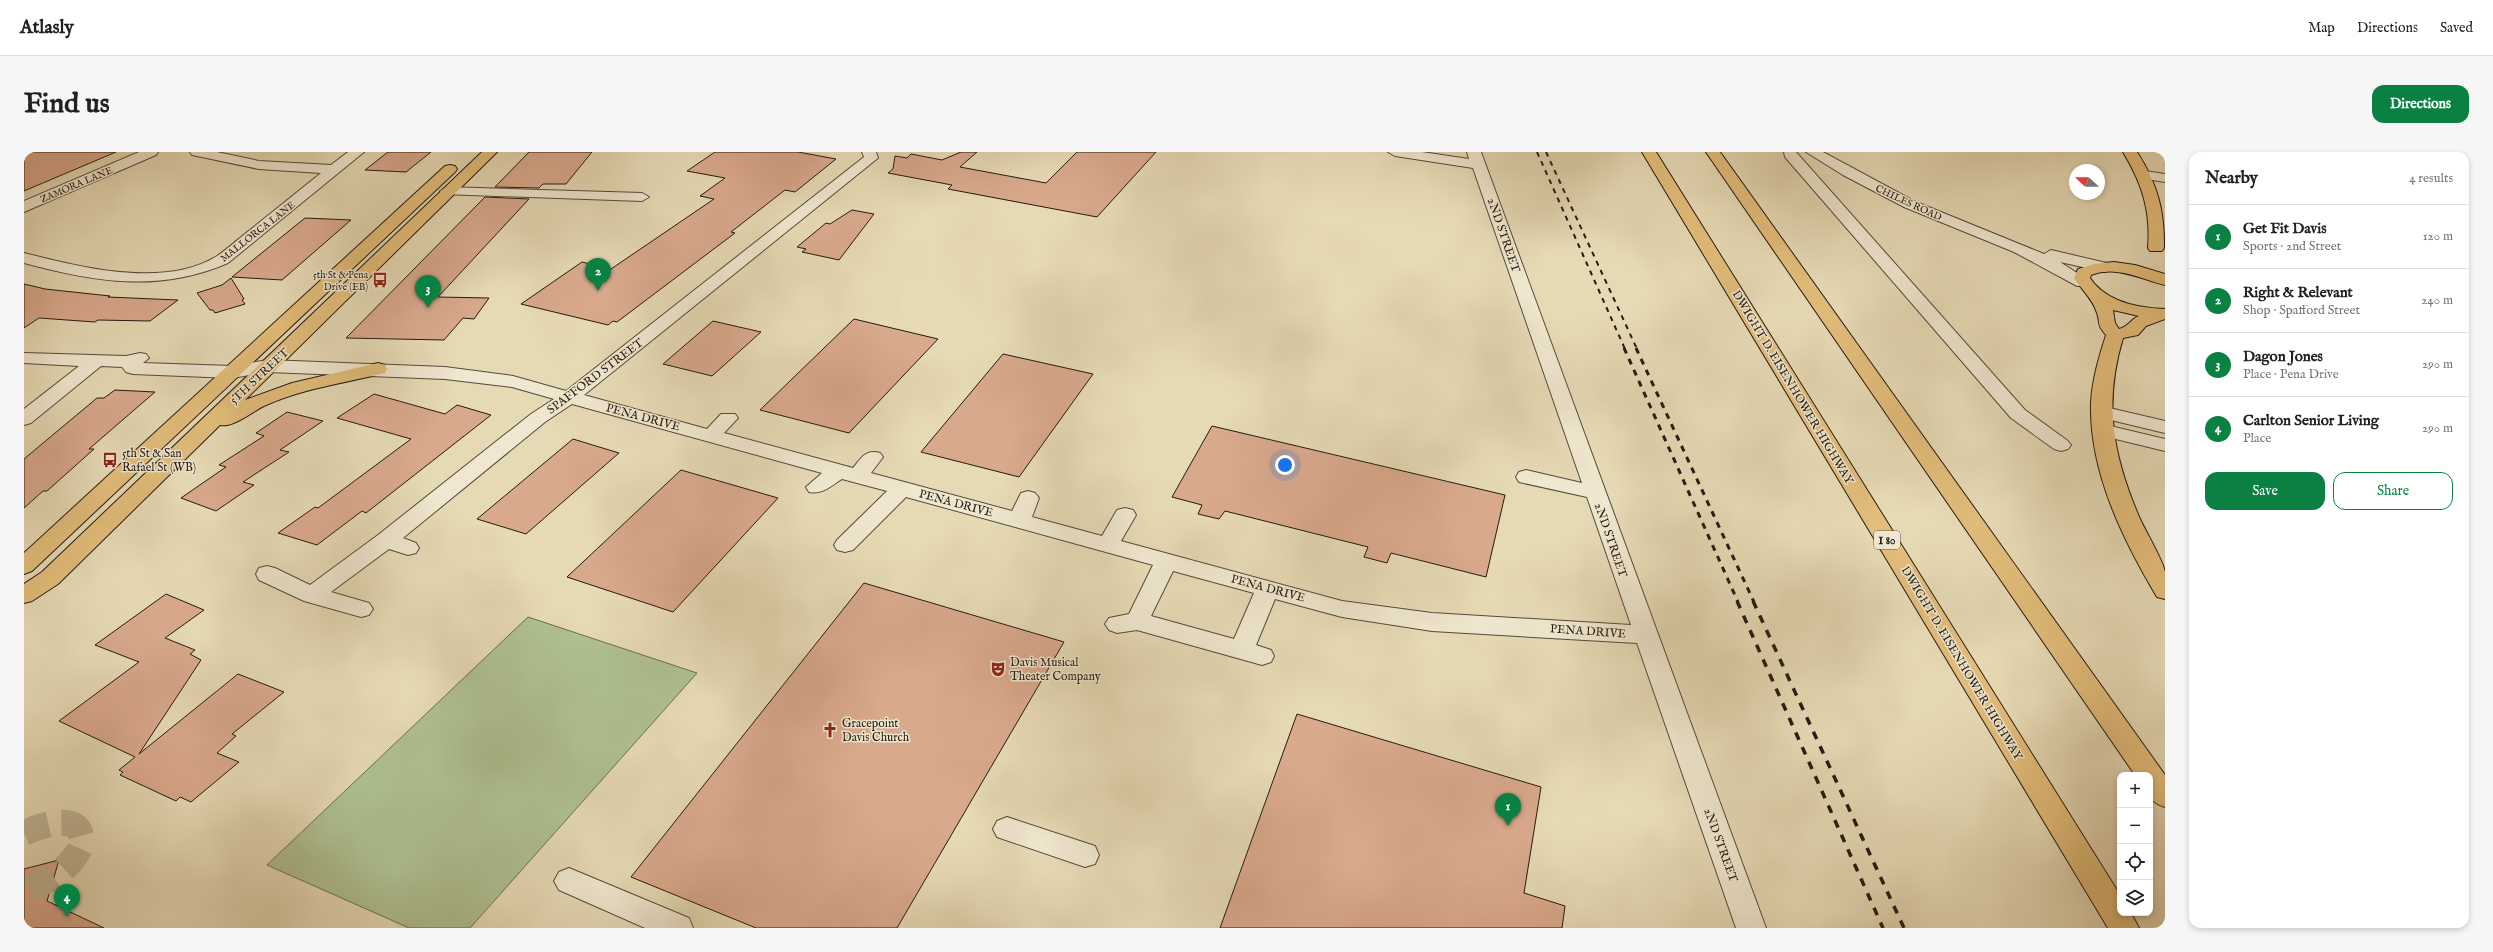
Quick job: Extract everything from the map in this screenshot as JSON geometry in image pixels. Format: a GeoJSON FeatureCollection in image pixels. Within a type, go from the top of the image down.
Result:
{"type":"FeatureCollection","features":[{"type":"Feature","properties":{"kind":"main road","name":"5TH STREET"},"geometry":{"type":"LineString","coordinates":[[24,566],[469,152]]}},
{"type":"Feature","properties":{"kind":"main road","name":"5TH STREET"},"geometry":{"type":"LineString","coordinates":[[24,595],[50,578],[447,191],[490,152]]}},
{"type":"Feature","properties":{"kind":"main road","name":"DWIGHT D. EISENHOWER HIGHWAY"},"geometry":{"type":"LineString","coordinates":[[1649,152],[2124,928]]}},
{"type":"Feature","properties":{"kind":"main road"},"geometry":{"type":"LineString","coordinates":[[1713,152],[2148,772]]}},
{"type":"Feature","properties":{"kind":"main road"},"geometry":{"type":"LineString","coordinates":[[2115,335],[2106,324],[2106,313],[2082,278],[2084,272],[2092,268],[2112,267],[2135,261],[2144,250],[2161,251],[2156,200],[2145,175],[2130,152]]}},
{"type":"Feature","properties":{"kind":"main road"},"geometry":{"type":"LineString","coordinates":[[2112,267],[2165,280]]}},
{"type":"Feature","properties":{"kind":"main road"},"geometry":{"type":"LineString","coordinates":[[2089,288],[2126,308],[2164,314]]}},
{"type":"Feature","properties":{"kind":"main road"},"geometry":{"type":"LineString","coordinates":[[2115,335],[2132,331],[2140,322],[2164,314]]}},
{"type":"Feature","properties":{"kind":"main road"},"geometry":{"type":"LineString","coordinates":[[2115,335],[2103,380],[2101,421],[2111,467],[2126,513],[2165,591]]}},
{"type":"Feature","properties":{"kind":"main road"},"geometry":{"type":"LineString","coordinates":[[183,448],[230,416],[275,394],[298,386],[378,369]]}},
{"type":"Feature","properties":{"kind":"main road"},"geometry":{"type":"LineString","coordinates":[[2153,779],[2165,796]]}},
{"type":"Feature","properties":{"kind":"street","name":"ZAMORA LANE"},"geometry":{"type":"LineString","coordinates":[[24,207],[151,152]]}},
{"type":"Feature","properties":{"kind":"street"},"geometry":{"type":"LineString","coordinates":[[197,152],[259,165],[334,170]]}},
{"type":"Feature","properties":{"kind":"street","name":"MALLORCA LANE"},"geometry":{"type":"LineString","coordinates":[[24,258],[69,271],[99,274],[166,278],[185,275],[205,269],[222,260],[357,152]]}},
{"type":"Feature","properties":{"kind":"street","name":"SPAFFORD STREET"},"geometry":{"type":"LineString","coordinates":[[312,595],[386,540],[538,418],[570,397],[871,158],[869,152]]}},
{"type":"Feature","properties":{"kind":"street"},"geometry":{"type":"LineString","coordinates":[[1395,152],[1476,159]]}},
{"type":"Feature","properties":{"kind":"street","name":"CHILES ROAD"},"geometry":{"type":"LineString","coordinates":[[1813,152],[1858,178],[1909,204],[2009,244]]}},
{"type":"Feature","properties":{"kind":"street"},"geometry":{"type":"LineString","coordinates":[[1790,154],[2018,414],[2061,445]]}},
{"type":"Feature","properties":{"kind":"street","name":"2ND STREET"},"geometry":{"type":"LineString","coordinates":[[1476,159],[1750,928]]}},
{"type":"Feature","properties":{"kind":"street"},"geometry":{"type":"LineString","coordinates":[[2145,175],[2165,178]]}},
{"type":"Feature","properties":{"kind":"street"},"geometry":{"type":"LineString","coordinates":[[447,191],[642,197]]}},
{"type":"Feature","properties":{"kind":"street"},"geometry":{"type":"LineString","coordinates":[[2009,244],[2112,267]]}},
{"type":"Feature","properties":{"kind":"street"},"geometry":{"type":"LineString","coordinates":[[2009,244],[2064,270],[2089,288]]}},
{"type":"Feature","properties":{"kind":"street"},"geometry":{"type":"LineString","coordinates":[[24,358],[95,362],[126,362],[145,356],[249,358],[268,366]]}},
{"type":"Feature","properties":{"kind":"street"},"geometry":{"type":"LineString","coordinates":[[24,419],[95,362]]}},
{"type":"Feature","properties":{"kind":"street"},"geometry":{"type":"LineString","coordinates":[[126,362],[133,368],[232,372],[268,366]]}},
{"type":"Feature","properties":{"kind":"street","name":"PENA DRIVE"},"geometry":{"type":"LineString","coordinates":[[268,366],[378,369],[444,373],[513,382],[1342,609],[1432,622],[1645,635]]}},
{"type":"Feature","properties":{"kind":"street"},"geometry":{"type":"LineString","coordinates":[[711,436],[728,418]]}},
{"type":"Feature","properties":{"kind":"street"},"geometry":{"type":"LineString","coordinates":[[2101,421],[2165,427]]}},
{"type":"Feature","properties":{"kind":"street"},"geometry":{"type":"LineString","coordinates":[[2101,421],[2165,445]]}},
{"type":"Feature","properties":{"kind":"street"},"geometry":{"type":"LineString","coordinates":[[816,487],[848,473],[873,457]]}},
{"type":"Feature","properties":{"kind":"street"},"geometry":{"type":"LineString","coordinates":[[1526,477],[1594,492]]}},
{"type":"Feature","properties":{"kind":"street"},"geometry":{"type":"LineString","coordinates":[[845,546],[902,488]]}},
{"type":"Feature","properties":{"kind":"street"},"geometry":{"type":"LineString","coordinates":[[1020,520],[1028,498]]}},
{"type":"Feature","properties":{"kind":"street"},"geometry":{"type":"LineString","coordinates":[[1108,544],[1125,515]]}},
{"type":"Feature","properties":{"kind":"street"},"geometry":{"type":"LineString","coordinates":[[386,540],[408,548]]}},
{"type":"Feature","properties":{"kind":"street"},"geometry":{"type":"LineString","coordinates":[[1167,560],[1127,623],[1252,652],[1268,588]]}},
{"type":"Feature","properties":{"kind":"street"},"geometry":{"type":"LineString","coordinates":[[267,574],[312,595],[361,609]]}},
{"type":"Feature","properties":{"kind":"street"},"geometry":{"type":"LineString","coordinates":[[1007,829],[1085,855]]}},
{"type":"Feature","properties":{"kind":"street"},"geometry":{"type":"LineString","coordinates":[[569,881],[678,928]]}},
{"type":"Feature","properties":{"kind":"green space"},"geometry":{"type":"Polygon","coordinates":[[[528,617],[697,673],[470,928],[409,928],[267,865],[528,617]]]}},
{"type":"Feature","properties":{"kind":"building"},"geometry":{"type":"Polygon","coordinates":[[[24,152],[116,152],[24,191],[24,152]]]}},
{"type":"Feature","properties":{"kind":"building"},"geometry":{"type":"Polygon","coordinates":[[[388,152],[431,152],[406,172],[365,170],[388,152]]]}},
{"type":"Feature","properties":{"kind":"building"},"geometry":{"type":"Polygon","coordinates":[[[529,152],[592,152],[566,184],[543,184],[539,188],[495,187],[529,152]]]}},
{"type":"Feature","properties":{"kind":"building"},"geometry":{"type":"Polygon","coordinates":[[[715,152],[798,152],[836,159],[795,192],[785,190],[731,232],[735,233],[617,322],[613,321],[608,325],[521,304],[582,262],[611,269],[714,199],[700,196],[725,178],[687,171],[715,152]]]}},
{"type":"Feature","properties":{"kind":"building"},"geometry":{"type":"Polygon","coordinates":[[[961,152],[977,152],[960,167],[1046,183],[1077,152],[1156,152],[1097,217],[948,189],[952,185],[888,173],[893,169],[895,156],[907,158],[911,154],[942,160],[961,152]]]}},
{"type":"Feature","properties":{"kind":"building"},"geometry":{"type":"Polygon","coordinates":[[[485,197],[529,199],[438,297],[489,298],[474,319],[463,318],[444,340],[346,338],[485,197]]]}},
{"type":"Feature","properties":{"kind":"building"},"geometry":{"type":"Polygon","coordinates":[[[852,210],[874,214],[839,260],[802,252],[806,249],[797,247],[826,223],[830,224],[852,210]]]}},
{"type":"Feature","properties":{"kind":"building"},"geometry":{"type":"Polygon","coordinates":[[[305,218],[351,220],[282,280],[232,277],[305,218]]]}},
{"type":"Feature","properties":{"kind":"building"},"geometry":{"type":"Polygon","coordinates":[[[231,278],[244,299],[242,300],[245,304],[215,313],[213,310],[210,310],[197,293],[222,285],[231,278]]]}},
{"type":"Feature","properties":{"kind":"building"},"geometry":{"type":"Polygon","coordinates":[[[24,284],[45,289],[110,296],[108,297],[178,300],[150,321],[98,320],[95,322],[39,318],[24,328],[24,284]]]}},
{"type":"Feature","properties":{"kind":"building"},"geometry":{"type":"Polygon","coordinates":[[[854,319],[938,339],[849,433],[760,410],[854,319]]]}},
{"type":"Feature","properties":{"kind":"building"},"geometry":{"type":"Polygon","coordinates":[[[713,321],[761,332],[712,376],[663,364],[713,321]]]}},
{"type":"Feature","properties":{"kind":"building"},"geometry":{"type":"Polygon","coordinates":[[[1003,354],[1093,374],[1019,477],[921,452],[1003,354]]]}},
{"type":"Feature","properties":{"kind":"building"},"geometry":{"type":"Polygon","coordinates":[[[115,390],[155,392],[89,449],[94,449],[47,491],[43,491],[24,508],[24,459],[97,398],[104,398],[115,390]]]}},
{"type":"Feature","properties":{"kind":"building"},"geometry":{"type":"Polygon","coordinates":[[[374,394],[445,414],[457,405],[491,415],[366,513],[362,511],[317,545],[278,533],[315,507],[318,508],[411,439],[337,418],[374,394]]]}},
{"type":"Feature","properties":{"kind":"building"},"geometry":{"type":"Polygon","coordinates":[[[287,412],[323,421],[280,450],[289,452],[243,482],[254,485],[216,511],[181,498],[226,467],[219,465],[264,436],[256,433],[287,412]]]}},
{"type":"Feature","properties":{"kind":"building"},"geometry":{"type":"Polygon","coordinates":[[[1212,426],[1505,495],[1486,577],[1391,553],[1387,563],[1364,557],[1368,547],[1225,511],[1219,519],[1198,514],[1202,505],[1172,497],[1212,426]]]}},
{"type":"Feature","properties":{"kind":"building"},"geometry":{"type":"Polygon","coordinates":[[[573,439],[619,453],[526,534],[477,519],[573,439]]]}},
{"type":"Feature","properties":{"kind":"building"},"geometry":{"type":"Polygon","coordinates":[[[681,470],[778,498],[673,612],[567,577],[681,470]]]}},
{"type":"Feature","properties":{"kind":"building"},"geometry":{"type":"Polygon","coordinates":[[[864,583],[1064,642],[897,928],[756,928],[631,877],[864,583]]]}},
{"type":"Feature","properties":{"kind":"building"},"geometry":{"type":"Polygon","coordinates":[[[166,594],[204,610],[165,638],[195,650],[190,654],[201,660],[139,754],[238,674],[284,692],[232,734],[236,736],[217,753],[239,762],[191,802],[180,797],[176,801],[120,775],[123,772],[119,770],[135,757],[59,721],[139,662],[95,645],[166,594]]]}},
{"type":"Feature","properties":{"kind":"building"},"geometry":{"type":"Polygon","coordinates":[[[1297,714],[1541,787],[1524,893],[1565,906],[1562,928],[1220,928],[1297,714]]]}},
{"type":"Feature","properties":{"kind":"building"},"geometry":{"type":"Polygon","coordinates":[[[59,860],[47,901],[104,928],[24,928],[24,869],[59,860]]]}},
{"type":"Feature","properties":{"kind":"tunnel"},"geometry":{"type":"LineString","coordinates":[[24,833],[47,825],[64,823],[72,824],[77,828],[82,839],[78,852],[61,871],[40,884],[24,891]]}},
{"type":"Feature","properties":{"kind":"railway"},"geometry":{"type":"LineString","coordinates":[[1537,152],[1625,349]]}},
{"type":"Feature","properties":{"kind":"railway"},"geometry":{"type":"LineString","coordinates":[[1546,152],[1637,349]]}},
{"type":"Feature","properties":{"kind":"railway"},"geometry":{"type":"LineString","coordinates":[[1624,348],[1738,602]]}},
{"type":"Feature","properties":{"kind":"railway"},"geometry":{"type":"LineString","coordinates":[[1636,348],[1754,602]]}},
{"type":"Feature","properties":{"kind":"railway"},"geometry":{"type":"LineString","coordinates":[[1737,601],[1883,928]]}},
{"type":"Feature","properties":{"kind":"railway"},"geometry":{"type":"LineString","coordinates":[[1753,601],[1904,928]]}},
{"type":"Feature","properties":{"kind":"place","name":"5th St & Pena Drive (EB)"},"geometry":{"type":"Point","coordinates":[380,280]}},
{"type":"Feature","properties":{"kind":"place","name":"Right & Relevant"},"geometry":{"type":"Point","coordinates":[598,291]}},
{"type":"Feature","properties":{"kind":"place","name":"Dagon Jones"},"geometry":{"type":"Point","coordinates":[428,308]}},
{"type":"Feature","properties":{"kind":"place","name":"5th St & San Rafael St (WB)"},"geometry":{"type":"Point","coordinates":[110,460]}},
{"type":"Feature","properties":{"kind":"place","name":"Davis Musical Theater Company"},"geometry":{"type":"Point","coordinates":[998,669]}},
{"type":"Feature","properties":{"kind":"place","name":"Gracepoint Davis Church"},"geometry":{"type":"Point","coordinates":[830,730]}},
{"type":"Feature","properties":{"kind":"place","name":"Get Fit Davis"},"geometry":{"type":"Point","coordinates":[1508,826]}},
{"type":"Feature","properties":{"kind":"place","name":"Carlton Senior Living"},"geometry":{"type":"Point","coordinates":[67,917]}}]}
